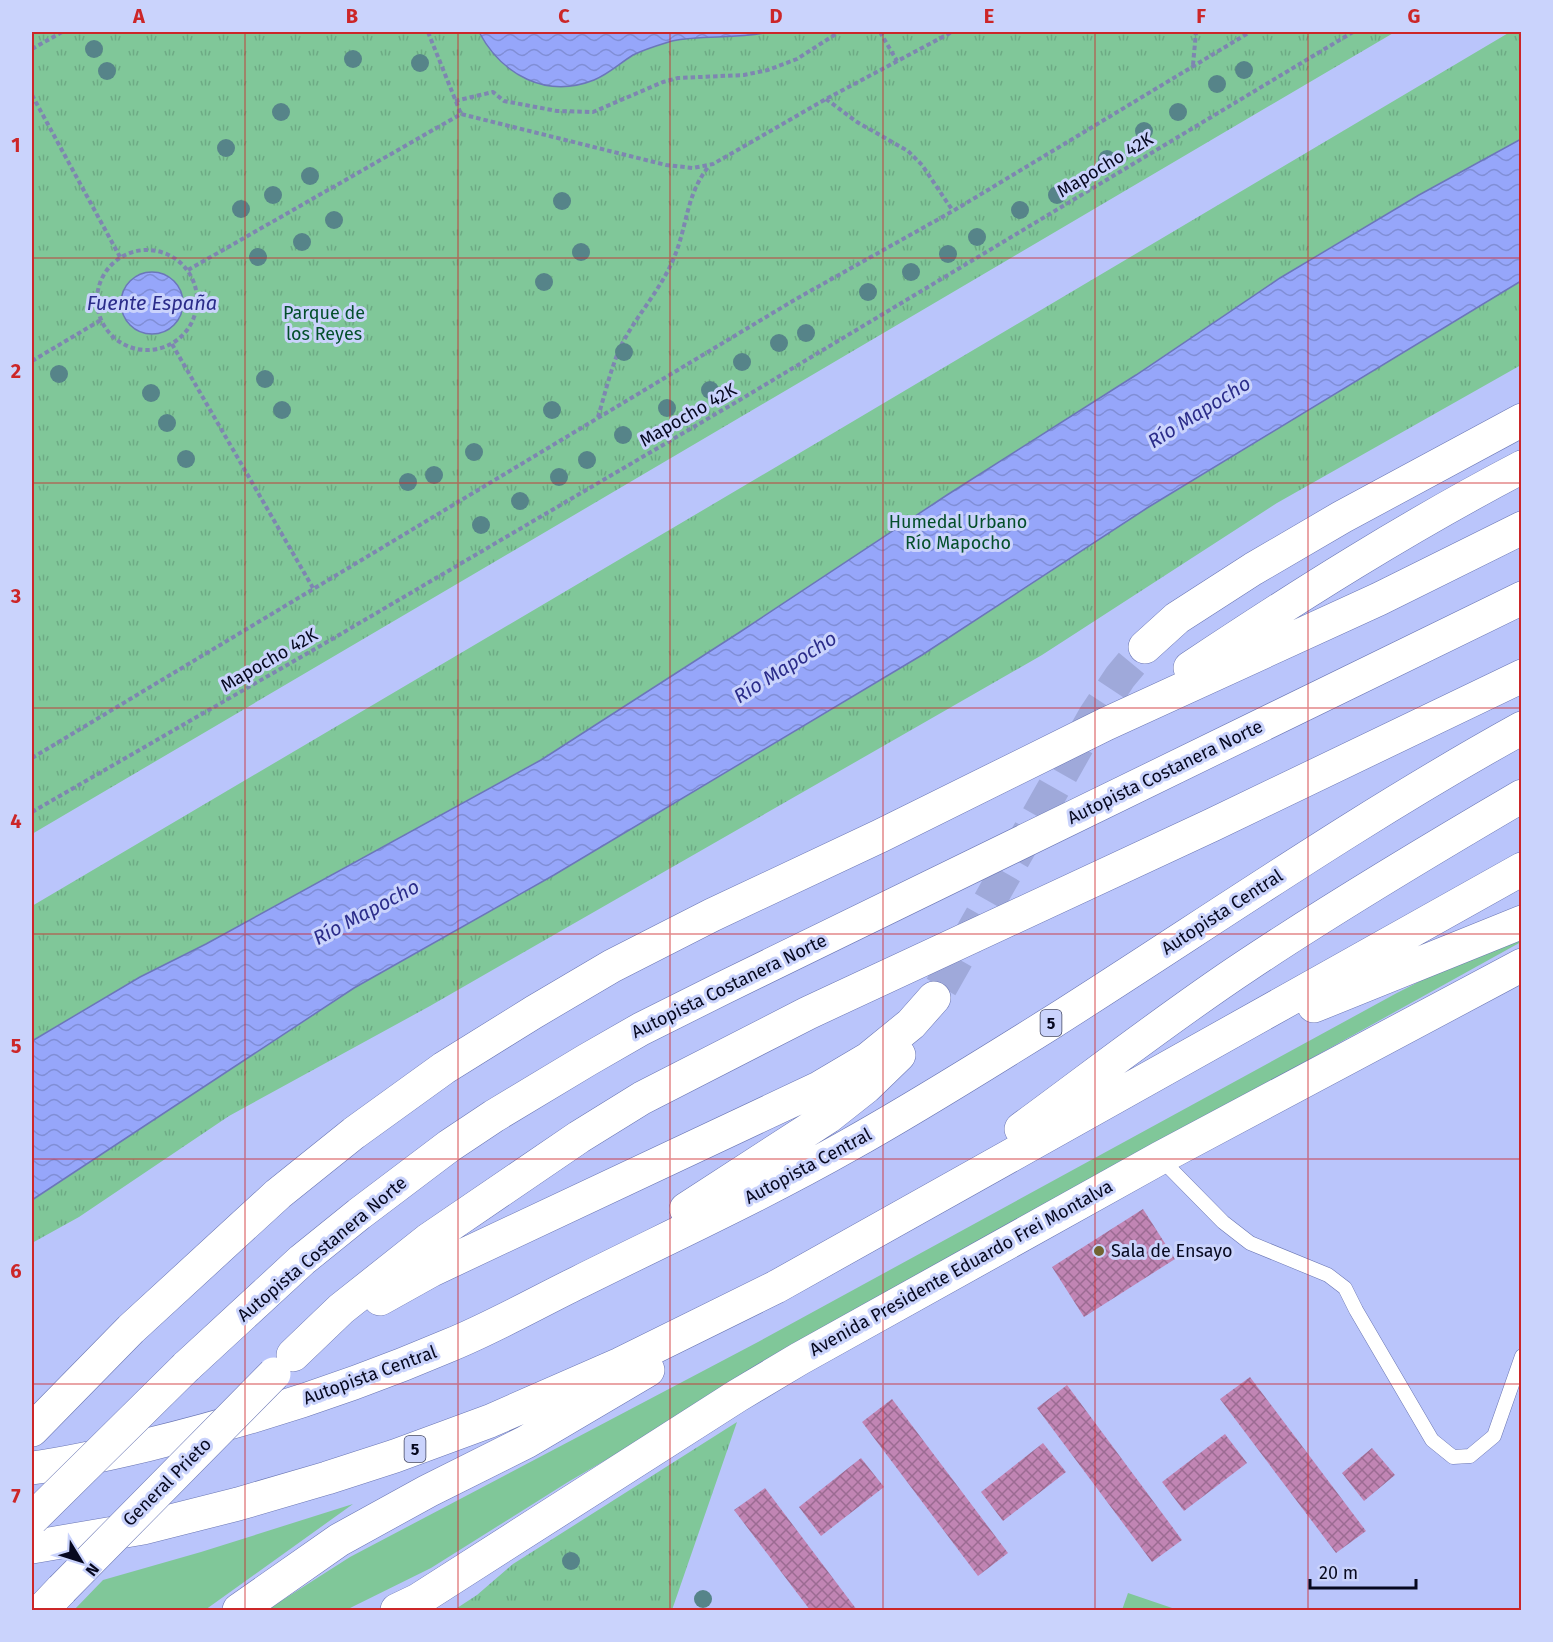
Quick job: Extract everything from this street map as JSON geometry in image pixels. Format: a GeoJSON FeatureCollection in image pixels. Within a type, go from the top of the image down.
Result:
{"type":"FeatureCollection","features":[{"type":"Feature","properties":{"kind":"main road"},"geometry":{"type":"LineString","coordinates":[[1145,647],[1177,618],[1253,569],[1342,517],[1521,420]]}},
{"type":"Feature","properties":{"kind":"main road"},"geometry":{"type":"LineString","coordinates":[[1106,724],[1264,618],[1389,540],[1521,467]]}},
{"type":"Feature","properties":{"kind":"main road"},"geometry":{"type":"LineString","coordinates":[[32,1430],[131,1329],[278,1194],[354,1133],[444,1068],[534,1011],[612,966],[712,915],[880,836],[1106,724],[1380,599],[1521,528]]}},
{"type":"Feature","properties":{"kind":"main road","name":"Autopista Costanera Norte"},"geometry":{"type":"LineString","coordinates":[[32,1519],[186,1367],[302,1260],[449,1146],[494,1116],[587,1060],[682,1008],[1521,598]]}},
{"type":"Feature","properties":{"kind":"main road"},"geometry":{"type":"LineString","coordinates":[[283,1364],[341,1310],[428,1240],[579,1137],[642,1098],[808,1013],[1212,825],[1521,676]]}},
{"type":"Feature","properties":{"kind":"main road","name":"Autopista Central"},"geometry":{"type":"LineString","coordinates":[[32,1468],[194,1434],[324,1393],[394,1368],[454,1344],[769,1188],[850,1145],[1050,1023],[1305,858],[1462,761],[1521,728]]}},
{"type":"Feature","properties":{"kind":"main road"},"geometry":{"type":"LineString","coordinates":[[901,1216],[1246,966],[1375,883],[1521,796]]}},
{"type":"Feature","properties":{"kind":"main road","name":"5"},"geometry":{"type":"LineString","coordinates":[[32,1548],[143,1528],[238,1504],[395,1456],[490,1421],[620,1364],[776,1287],[1521,869]]}},
{"type":"Feature","properties":{"kind":"main road"},"geometry":{"type":"LineString","coordinates":[[1179,1060],[1521,922]]}},
{"type":"Feature","properties":{"kind":"main road","name":"Avenida Presidente Eduardo Frei Montalva"},"geometry":{"type":"LineString","coordinates":[[407,1605],[736,1396],[1160,1158],[1521,965]]}},
{"type":"Feature","properties":{"kind":"main road"},"geometry":{"type":"LineString","coordinates":[[283,1364],[390,1293],[432,1270],[819,1088],[867,1059],[912,1024],[937,993],[914,1035],[896,1059],[866,1087],[828,1117],[564,1289]]}},
{"type":"Feature","properties":{"kind":"main road"},"geometry":{"type":"LineString","coordinates":[[239,1611],[339,1540],[575,1414],[776,1287]]}},
{"type":"Feature","properties":{"kind":"main road","name":"General Prieto"},"geometry":{"type":"LineString","coordinates":[[52,1600],[283,1364]]}},
{"type":"Feature","properties":{"kind":"lane"},"geometry":{"type":"LineString","coordinates":[[1160,1158],[1223,1222],[1250,1243],[1328,1275],[1346,1288],[1356,1310],[1432,1440],[1454,1457],[1470,1456],[1494,1436],[1521,1356]]}},
{"type":"Feature","properties":{"kind":"path"},"geometry":{"type":"LineString","coordinates":[[32,49],[62,32]]}},
{"type":"Feature","properties":{"kind":"path"},"geometry":{"type":"LineString","coordinates":[[428,32],[460,114]]}},
{"type":"Feature","properties":{"kind":"path"},"geometry":{"type":"LineString","coordinates":[[455,101],[493,92],[504,100],[515,103],[557,111],[593,112],[663,82],[678,78],[744,75],[768,70],[797,59],[839,32]]}},
{"type":"Feature","properties":{"kind":"path"},"geometry":{"type":"LineString","coordinates":[[880,32],[897,61]]}},
{"type":"Feature","properties":{"kind":"path"},"geometry":{"type":"LineString","coordinates":[[188,270],[460,114],[666,165],[693,168],[709,165],[952,32]]}},
{"type":"Feature","properties":{"kind":"path"},"geometry":{"type":"LineString","coordinates":[[1192,65],[1196,32]]}},
{"type":"Feature","properties":{"kind":"path"},"geometry":{"type":"LineString","coordinates":[[32,758],[796,299],[953,211],[1250,32]]}},
{"type":"Feature","properties":{"kind":"path","name":"Mapocho 42K"},"geometry":{"type":"LineString","coordinates":[[32,812],[339,636],[723,410],[1353,32]]}},
{"type":"Feature","properties":{"kind":"path"},"geometry":{"type":"LineString","coordinates":[[32,95],[120,257]]}},
{"type":"Feature","properties":{"kind":"path"},"geometry":{"type":"LineString","coordinates":[[826,99],[857,122],[890,139],[908,152],[922,165],[953,211]]}},
{"type":"Feature","properties":{"kind":"path"},"geometry":{"type":"LineString","coordinates":[[597,418],[621,345],[665,278],[681,239],[691,195],[709,165]]}},
{"type":"Feature","properties":{"kind":"path"},"geometry":{"type":"LineString","coordinates":[[149,249],[164,252],[177,259],[188,270],[198,296],[192,324],[183,335],[172,344],[156,350],[139,350],[123,345],[110,334],[101,320],[97,307],[97,292],[101,278],[109,266],[120,257],[134,251],[149,249]]}},
{"type":"Feature","properties":{"kind":"path"},"geometry":{"type":"LineString","coordinates":[[32,361],[101,320]]}},
{"type":"Feature","properties":{"kind":"path"},"geometry":{"type":"LineString","coordinates":[[172,344],[313,588]]}},
{"type":"Feature","properties":{"kind":"green space","name":"Parque de los Reyes"},"geometry":{"type":"Polygon","coordinates":[[[32,32],[1395,32],[32,834],[32,32]]]}},
{"type":"Feature","properties":{"kind":"green space","name":"Humedal Urbano Río Mapocho"},"geometry":{"type":"Polygon","coordinates":[[[1510,32],[1521,32],[1521,365],[1277,503],[1042,655],[430,1006],[229,1116],[79,1217],[32,1243],[32,906],[1510,32]]]}},
{"type":"Feature","properties":{"kind":"green space"},"geometry":{"type":"Polygon","coordinates":[[[1521,936],[1521,942],[971,1247],[568,1482],[431,1568],[346,1610],[267,1610],[350,1557],[758,1342],[1395,994],[1475,953],[1521,936]]]}},
{"type":"Feature","properties":{"kind":"green space"},"geometry":{"type":"Polygon","coordinates":[[[737,1422],[672,1610],[454,1610],[477,1595],[513,1564],[737,1422]]]}},
{"type":"Feature","properties":{"kind":"green space"},"geometry":{"type":"Polygon","coordinates":[[[353,1504],[205,1610],[74,1610],[103,1580],[353,1504]]]}},
{"type":"Feature","properties":{"kind":"green space"},"geometry":{"type":"Polygon","coordinates":[[[1128,1593],[1178,1610],[1122,1610],[1128,1593]]]}},
{"type":"Feature","properties":{"kind":"water"},"geometry":{"type":"Polygon","coordinates":[[[479,32],[769,32],[672,41],[633,55],[610,72],[594,80],[559,87],[527,79],[513,71],[500,60],[479,32]]]}},
{"type":"Feature","properties":{"kind":"water","name":"Río Mapocho"},"geometry":{"type":"Polygon","coordinates":[[[1521,139],[1521,281],[1147,508],[922,655],[554,875],[354,988],[32,1200],[32,1041],[140,977],[206,944],[541,760],[947,495],[1136,375],[1280,278],[1419,195],[1521,139]]]}},
{"type":"Feature","properties":{"kind":"water","name":"Fuente España"},"geometry":{"type":"Polygon","coordinates":[[[152,272],[169,277],[174,281],[178,286],[183,303],[178,320],[174,325],[169,329],[152,334],[135,329],[130,325],[126,320],[121,303],[126,286],[130,281],[135,277],[152,272]]]}},
{"type":"Feature","properties":{"kind":"building"},"geometry":{"type":"Polygon","coordinates":[[[1143,1209],[1175,1259],[1084,1317],[1052,1267],[1143,1209]]]}},
{"type":"Feature","properties":{"kind":"building"},"geometry":{"type":"Polygon","coordinates":[[[1250,1377],[1366,1531],[1336,1553],[1220,1399],[1250,1377]]]}},
{"type":"Feature","properties":{"kind":"building"},"geometry":{"type":"Polygon","coordinates":[[[1067,1385],[1182,1540],[1152,1562],[1037,1408],[1067,1385]]]}},
{"type":"Feature","properties":{"kind":"building"},"geometry":{"type":"Polygon","coordinates":[[[892,1399],[1008,1553],[978,1576],[862,1422],[892,1399]]]}},
{"type":"Feature","properties":{"kind":"building"},"geometry":{"type":"Polygon","coordinates":[[[1225,1434],[1247,1463],[1184,1511],[1162,1482],[1225,1434]]]}},
{"type":"Feature","properties":{"kind":"building"},"geometry":{"type":"Polygon","coordinates":[[[1043,1443],[1066,1472],[1003,1521],[981,1492],[1043,1443]]]}},
{"type":"Feature","properties":{"kind":"building"},"geometry":{"type":"Polygon","coordinates":[[[1372,1448],[1395,1475],[1364,1501],[1342,1473],[1372,1448]]]}},
{"type":"Feature","properties":{"kind":"building"},"geometry":{"type":"Polygon","coordinates":[[[861,1458],[884,1487],[821,1536],[799,1507],[861,1458]]]}},
{"type":"Feature","properties":{"kind":"building"},"geometry":{"type":"Polygon","coordinates":[[[765,1488],[857,1610],[810,1610],[734,1510],[765,1488]]]}},
{"type":"Feature","properties":{"kind":"tunnel"},"geometry":{"type":"LineString","coordinates":[[941,987],[1095,715],[1120,677],[1145,647]]}},
{"type":"Feature","properties":{"kind":"place","name":"Sala de Ensayo"},"geometry":{"type":"Point","coordinates":[1099,1251]}}]}
